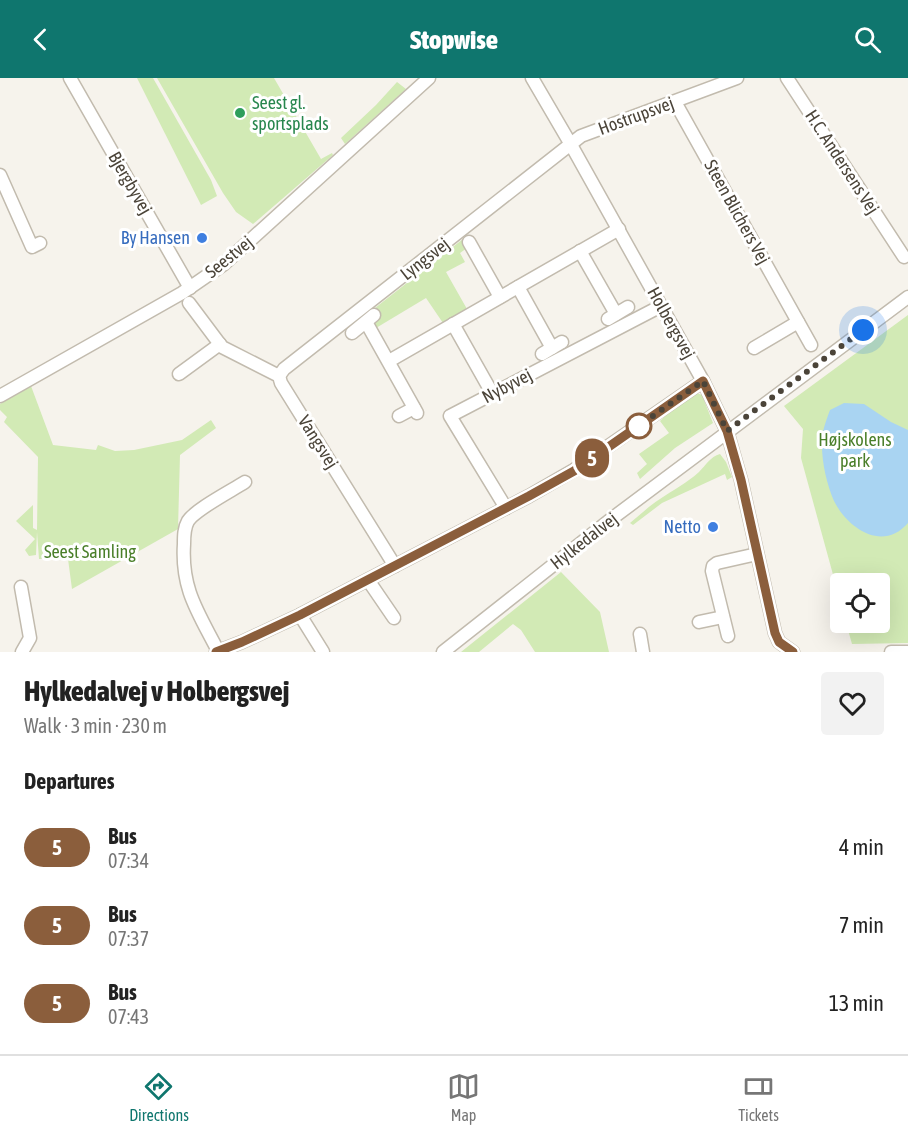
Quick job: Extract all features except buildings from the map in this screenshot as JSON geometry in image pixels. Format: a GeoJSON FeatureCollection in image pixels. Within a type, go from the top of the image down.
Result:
{"type":"FeatureCollection","features":[{"type":"Feature","properties":{"kind":"street","name":"Bjergbyvej"},"geometry":{"type":"LineString","coordinates":[[70,78],[190,288]]}},
{"type":"Feature","properties":{"kind":"street","name":"Seestvej"},"geometry":{"type":"LineString","coordinates":[[0,396],[190,288],[224,264],[429,78]]}},
{"type":"Feature","properties":{"kind":"street","name":"Holbergsvej"},"geometry":{"type":"LineString","coordinates":[[532,78],[703,381],[727,431],[741,480],[775,633],[779,642],[789,651]]}},
{"type":"Feature","properties":{"kind":"street","name":"H.C. Andersens Vej"},"geometry":{"type":"LineString","coordinates":[[787,78],[893,248],[904,256]]}},
{"type":"Feature","properties":{"kind":"street","name":"Hostrupsvej"},"geometry":{"type":"LineString","coordinates":[[570,142],[730,79]]}},
{"type":"Feature","properties":{"kind":"street","name":"Steen Blichers Vej"},"geometry":{"type":"LineString","coordinates":[[675,102],[811,345]]}},
{"type":"Feature","properties":{"kind":"street","name":"Lyngsvej"},"geometry":{"type":"LineString","coordinates":[[279,375],[570,142]]}},
{"type":"Feature","properties":{"kind":"street"},"geometry":{"type":"LineString","coordinates":[[0,175],[32,247],[40,243]]}},
{"type":"Feature","properties":{"kind":"street"},"geometry":{"type":"LineString","coordinates":[[388,361],[619,230]]}},
{"type":"Feature","properties":{"kind":"street"},"geometry":{"type":"LineString","coordinates":[[469,250],[500,297]]}},
{"type":"Feature","properties":{"kind":"street"},"geometry":{"type":"LineString","coordinates":[[580,251],[612,317],[628,307]]}},
{"type":"Feature","properties":{"kind":"street"},"geometry":{"type":"LineString","coordinates":[[518,287],[552,348]]}},
{"type":"Feature","properties":{"kind":"street","name":"Hylkedalvej"},"geometry":{"type":"LineString","coordinates":[[442,652],[727,431],[908,297]]}},
{"type":"Feature","properties":{"kind":"street"},"geometry":{"type":"LineString","coordinates":[[189,303],[220,344],[279,375]]}},
{"type":"Feature","properties":{"kind":"street","name":"Nybyvej"},"geometry":{"type":"LineString","coordinates":[[506,508],[450,416],[661,306]]}},
{"type":"Feature","properties":{"kind":"street"},"geometry":{"type":"LineString","coordinates":[[352,333],[370,319],[388,361],[416,410],[399,416]]}},
{"type":"Feature","properties":{"kind":"street"},"geometry":{"type":"LineString","coordinates":[[754,348],[798,322]]}},
{"type":"Feature","properties":{"kind":"street"},"geometry":{"type":"LineString","coordinates":[[453,324],[492,393]]}},
{"type":"Feature","properties":{"kind":"street"},"geometry":{"type":"LineString","coordinates":[[179,374],[220,344]]}},
{"type":"Feature","properties":{"kind":"street","name":"Vangsvej"},"geometry":{"type":"LineString","coordinates":[[279,375],[281,383],[395,566]]}},
{"type":"Feature","properties":{"kind":"street"},"geometry":{"type":"LineString","coordinates":[[245,482],[194,516],[185,528],[184,578],[189,596],[217,652],[300,615],[574,471],[703,381]]}},
{"type":"Feature","properties":{"kind":"street"},"geometry":{"type":"LineString","coordinates":[[728,636],[712,571],[713,566],[717,563],[757,554]]}},
{"type":"Feature","properties":{"kind":"street"},"geometry":{"type":"LineString","coordinates":[[368,580],[394,618]]}},
{"type":"Feature","properties":{"kind":"street"},"geometry":{"type":"LineString","coordinates":[[21,587],[30,639],[22,652]]}},
{"type":"Feature","properties":{"kind":"street"},"geometry":{"type":"LineString","coordinates":[[300,615],[323,652]]}},
{"type":"Feature","properties":{"kind":"street"},"geometry":{"type":"LineString","coordinates":[[699,622],[723,617]]}},
{"type":"Feature","properties":{"kind":"street"},"geometry":{"type":"LineString","coordinates":[[639,634],[643,652]]}},
{"type":"Feature","properties":{"kind":"street"},"geometry":{"type":"LineString","coordinates":[[891,652],[908,652]]}},
{"type":"Feature","properties":{"kind":"green space"},"geometry":{"type":"Polygon","coordinates":[[[137,78],[153,78],[211,180],[217,196],[201,205],[137,78]]]}},
{"type":"Feature","properties":{"kind":"green space","name":"Seest gl. sportsplads"},"geometry":{"type":"Polygon","coordinates":[[[157,78],[274,78],[321,159],[332,153],[333,155],[253,224],[236,212],[223,193],[157,78]]]}},
{"type":"Feature","properties":{"kind":"green space"},"geometry":{"type":"Polygon","coordinates":[[[397,82],[406,89],[345,144],[341,138],[397,82]]]}},
{"type":"Feature","properties":{"kind":"green space"},"geometry":{"type":"Polygon","coordinates":[[[463,239],[467,248],[460,253],[465,262],[446,272],[467,309],[443,323],[426,298],[376,328],[374,321],[380,317],[375,308],[463,239]]]}},
{"type":"Feature","properties":{"kind":"green space","name":"Højskolens park"},"geometry":{"type":"Polygon","coordinates":[[[908,315],[908,643],[852,644],[849,633],[890,633],[890,573],[833,573],[801,458],[803,429],[784,406],[908,315]]]}},
{"type":"Feature","properties":{"kind":"green space","name":"Seest Samling"},"geometry":{"type":"Polygon","coordinates":[[[31,386],[53,445],[96,450],[98,445],[115,451],[134,450],[182,440],[211,420],[216,428],[180,455],[178,529],[72,589],[68,559],[39,559],[37,532],[36,555],[29,556],[25,550],[35,539],[16,521],[33,505],[33,528],[37,530],[38,457],[4,422],[7,417],[0,410],[0,404],[31,386]]]}},
{"type":"Feature","properties":{"kind":"green space"},"geometry":{"type":"Polygon","coordinates":[[[697,393],[702,395],[713,423],[675,448],[640,479],[637,473],[647,464],[639,454],[669,433],[660,421],[697,393]]]}},
{"type":"Feature","properties":{"kind":"green space"},"geometry":{"type":"Polygon","coordinates":[[[720,454],[732,477],[727,480],[725,474],[662,503],[633,525],[630,523],[656,502],[690,480],[711,459],[720,454]]]}},
{"type":"Feature","properties":{"kind":"green space"},"geometry":{"type":"Polygon","coordinates":[[[561,572],[600,612],[609,652],[535,652],[521,630],[513,624],[479,652],[461,652],[561,572]]]}},
{"type":"Feature","properties":{"kind":"water"},"geometry":{"type":"Polygon","coordinates":[[[844,403],[864,404],[908,430],[908,523],[898,532],[888,536],[877,536],[857,528],[840,511],[829,488],[823,460],[823,432],[830,410],[844,403]]]}},
{"type":"Feature","properties":{"kind":"bus line","name":"5"},"geometry":{"type":"LineString","coordinates":[[216,652],[300,615],[574,471],[703,381],[727,431],[741,480],[775,633],[779,642],[793,652]]}},
{"type":"Feature","properties":{"kind":"place","name":"Seest gl. sportsplads"},"geometry":{"type":"Point","coordinates":[240,113]}},
{"type":"Feature","properties":{"kind":"place","name":"By Hansen"},"geometry":{"type":"Point","coordinates":[202,238]}},
{"type":"Feature","properties":{"kind":"place","name":"Netto"},"geometry":{"type":"Point","coordinates":[713,527]}},
{"type":"Feature","properties":{"kind":"route"},"geometry":{"type":"LineString","coordinates":[[639,426],[637,427],[703,381],[727,431],[863,330]]}}]}
